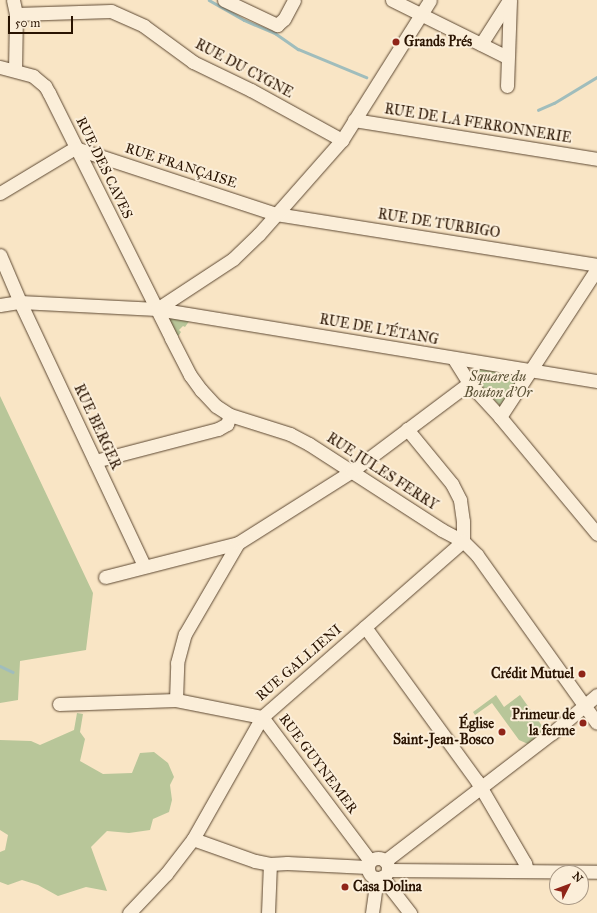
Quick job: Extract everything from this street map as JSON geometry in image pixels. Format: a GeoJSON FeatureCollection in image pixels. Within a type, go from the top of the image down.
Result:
{"type":"FeatureCollection","features":[{"type":"Feature","properties":{"kind":"street"},"geometry":{"type":"LineString","coordinates":[[13,0],[16,14],[15,70]]}},
{"type":"Feature","properties":{"kind":"street"},"geometry":{"type":"LineString","coordinates":[[224,0],[277,25],[284,19],[294,0]]}},
{"type":"Feature","properties":{"kind":"street"},"geometry":{"type":"LineString","coordinates":[[392,0],[507,56]]}},
{"type":"Feature","properties":{"kind":"street"},"geometry":{"type":"LineString","coordinates":[[157,309],[233,259],[259,234],[342,140],[430,0]]}},
{"type":"Feature","properties":{"kind":"street"},"geometry":{"type":"LineString","coordinates":[[481,44],[509,0]]}},
{"type":"Feature","properties":{"kind":"street"},"geometry":{"type":"LineString","coordinates":[[507,86],[509,0]]}},
{"type":"Feature","properties":{"kind":"street","name":"RUE DU CYGNE"},"geometry":{"type":"LineString","coordinates":[[16,14],[111,10],[144,26],[193,62],[250,90],[342,140]]}},
{"type":"Feature","properties":{"kind":"street","name":"RUE DES CAVES"},"geometry":{"type":"LineString","coordinates":[[0,67],[33,76],[45,86],[157,309]]}},
{"type":"Feature","properties":{"kind":"street","name":"RUE DE LA FERRONNERIE"},"geometry":{"type":"LineString","coordinates":[[354,120],[597,159]]}},
{"type":"Feature","properties":{"kind":"street"},"geometry":{"type":"LineString","coordinates":[[0,193],[76,148]]}},
{"type":"Feature","properties":{"kind":"street","name":"RUE FRANÇAISE"},"geometry":{"type":"LineString","coordinates":[[76,148],[276,214]]}},
{"type":"Feature","properties":{"kind":"street","name":"RUE DE TURBIGO"},"geometry":{"type":"LineString","coordinates":[[276,214],[597,265]]}},
{"type":"Feature","properties":{"kind":"street","name":"RUE BERGER"},"geometry":{"type":"LineString","coordinates":[[0,255],[20,302],[144,566]]}},
{"type":"Feature","properties":{"kind":"street"},"geometry":{"type":"LineString","coordinates":[[500,417],[597,269]]}},
{"type":"Feature","properties":{"kind":"street","name":"RUE DE L'ÉTANG"},"geometry":{"type":"LineString","coordinates":[[0,305],[20,302],[157,309],[454,359],[597,381]]}},
{"type":"Feature","properties":{"kind":"street","name":"RUE JULES FERRY"},"geometry":{"type":"LineString","coordinates":[[157,309],[190,375],[216,406],[230,415],[290,434],[309,444],[442,530],[463,541],[477,555],[572,691],[597,723]]}},
{"type":"Feature","properties":{"kind":"street"},"geometry":{"type":"LineString","coordinates":[[454,359],[469,383],[500,417],[597,534]]}},
{"type":"Feature","properties":{"kind":"street"},"geometry":{"type":"LineString","coordinates":[[105,577],[238,543],[352,471],[469,383]]}},
{"type":"Feature","properties":{"kind":"street"},"geometry":{"type":"LineString","coordinates":[[95,461],[218,430],[227,424],[230,415]]}},
{"type":"Feature","properties":{"kind":"street"},"geometry":{"type":"LineString","coordinates":[[407,429],[452,484],[460,500],[463,520],[463,541]]}},
{"type":"Feature","properties":{"kind":"street","name":"RUE GALLIENI"},"geometry":{"type":"LineString","coordinates":[[129,913],[166,874],[193,839],[262,717],[463,541]]}},
{"type":"Feature","properties":{"kind":"street"},"geometry":{"type":"LineString","coordinates":[[176,700],[177,664],[185,634],[238,543]]}},
{"type":"Feature","properties":{"kind":"street"},"geometry":{"type":"LineString","coordinates":[[365,627],[481,788],[525,863],[527,870]]}},
{"type":"Feature","properties":{"kind":"street"},"geometry":{"type":"LineString","coordinates":[[372,913],[383,872],[550,730],[585,706],[597,695]]}},
{"type":"Feature","properties":{"kind":"street","name":"RUE GUYNEMER"},"geometry":{"type":"LineString","coordinates":[[59,704],[176,700],[262,717],[368,864],[370,875],[383,872],[410,913]]}},
{"type":"Feature","properties":{"kind":"street"},"geometry":{"type":"LineString","coordinates":[[193,839],[255,861],[270,864],[368,864],[378,858],[383,872]]}},
{"type":"Feature","properties":{"kind":"street"},"geometry":{"type":"LineString","coordinates":[[268,913],[270,864]]}},
{"type":"Feature","properties":{"kind":"street"},"geometry":{"type":"LineString","coordinates":[[383,872],[502,872],[527,870],[597,872]]}},
{"type":"Feature","properties":{"kind":"green space"},"geometry":{"type":"Polygon","coordinates":[[[172,317],[190,320],[185,327],[183,326],[179,330],[181,332],[177,338],[168,322],[172,317]]]}},
{"type":"Feature","properties":{"kind":"green space","name":"Square du Bouton d’Or"},"geometry":{"type":"Polygon","coordinates":[[[479,368],[519,373],[521,376],[500,406],[473,377],[472,370],[479,368]]]}},
{"type":"Feature","properties":{"kind":"green space"},"geometry":{"type":"Polygon","coordinates":[[[0,396],[93,593],[86,650],[20,661],[18,700],[0,703],[0,396]]]}},
{"type":"Feature","properties":{"kind":"green space"},"geometry":{"type":"Polygon","coordinates":[[[496,695],[504,707],[520,695],[545,730],[528,744],[519,740],[492,703],[475,715],[473,712],[496,695]]]}},
{"type":"Feature","properties":{"kind":"green space"},"geometry":{"type":"Polygon","coordinates":[[[77,713],[83,714],[80,732],[85,739],[80,761],[103,774],[132,773],[140,753],[154,752],[168,763],[174,777],[170,785],[172,800],[169,812],[153,819],[150,830],[129,833],[107,831],[91,847],[107,891],[86,887],[58,896],[38,885],[22,880],[8,885],[0,882],[0,852],[5,850],[8,835],[0,830],[0,740],[31,741],[40,745],[74,730],[77,713]]]}},
{"type":"Feature","properties":{"kind":"waterway"},"geometry":{"type":"LineString","coordinates":[[209,0],[244,20],[275,33],[298,49],[366,77]]}},
{"type":"Feature","properties":{"kind":"waterway"},"geometry":{"type":"LineString","coordinates":[[538,110],[554,103],[597,77]]}},
{"type":"Feature","properties":{"kind":"waterway"},"geometry":{"type":"LineString","coordinates":[[0,666],[13,672]]}},
{"type":"Feature","properties":{"kind":"place","name":"Grands Prés"},"geometry":{"type":"Point","coordinates":[396,42]}},
{"type":"Feature","properties":{"kind":"place","name":"Crédit Mutuel"},"geometry":{"type":"Point","coordinates":[582,674]}},
{"type":"Feature","properties":{"kind":"place","name":"Primeur de la ferme"},"geometry":{"type":"Point","coordinates":[583,723]}},
{"type":"Feature","properties":{"kind":"place","name":"Église Saint-Jean-Bosco"},"geometry":{"type":"Point","coordinates":[502,732]}},
{"type":"Feature","properties":{"kind":"place","name":"Casa Dolina"},"geometry":{"type":"Point","coordinates":[345,887]}}]}
